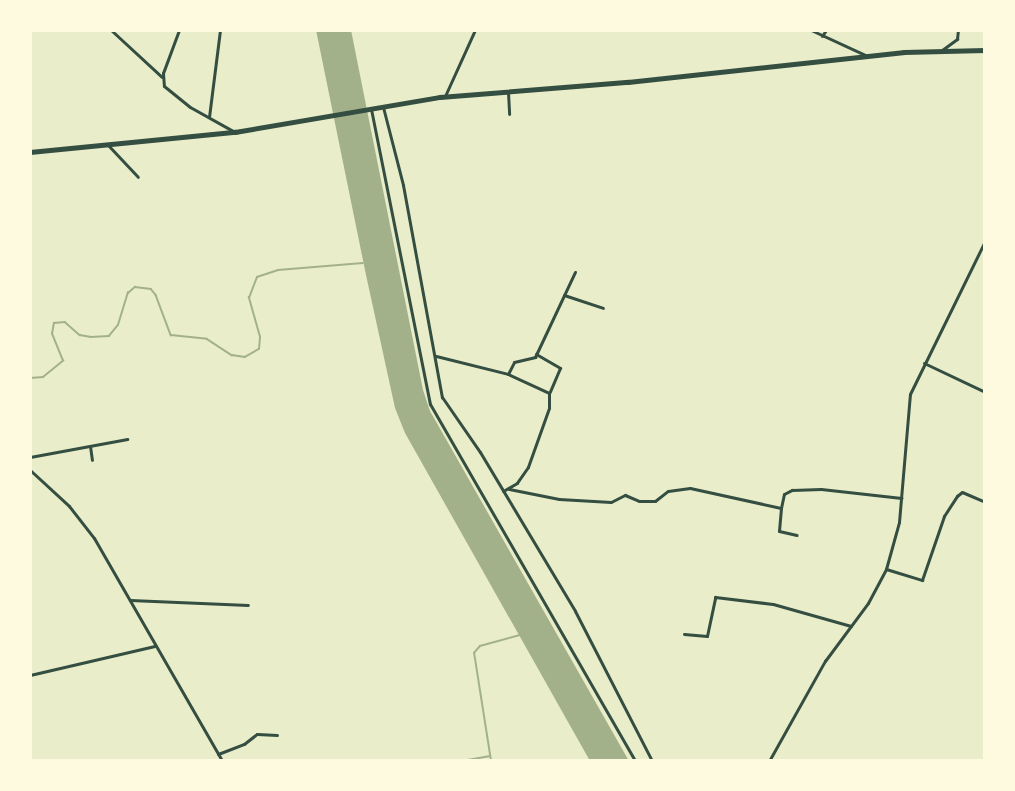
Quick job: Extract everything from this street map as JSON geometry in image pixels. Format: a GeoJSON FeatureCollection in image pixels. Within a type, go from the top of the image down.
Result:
{"type":"FeatureCollection","features":[{"type":"Feature","properties":{"kind":"main road"},"geometry":{"type":"LineString","coordinates":[[30,152],[235,132],[444,96],[867,56],[985,49]]}},
{"type":"Feature","properties":{"kind":"street"},"geometry":{"type":"LineString","coordinates":[[111,30],[162,77],[171,94],[235,132]]}},
{"type":"Feature","properties":{"kind":"street"},"geometry":{"type":"LineString","coordinates":[[162,77],[180,30]]}},
{"type":"Feature","properties":{"kind":"street"},"geometry":{"type":"LineString","coordinates":[[209,117],[220,30]]}},
{"type":"Feature","properties":{"kind":"street"},"geometry":{"type":"LineString","coordinates":[[444,96],[476,30]]}},
{"type":"Feature","properties":{"kind":"street"},"geometry":{"type":"LineString","coordinates":[[811,30],[867,56]]}},
{"type":"Feature","properties":{"kind":"street"},"geometry":{"type":"LineString","coordinates":[[822,36],[826,30]]}},
{"type":"Feature","properties":{"kind":"street"},"geometry":{"type":"LineString","coordinates":[[936,53],[954,42],[958,30]]}},
{"type":"Feature","properties":{"kind":"street"},"geometry":{"type":"LineString","coordinates":[[508,91],[509,114]]}},
{"type":"Feature","properties":{"kind":"street"},"geometry":{"type":"LineString","coordinates":[[383,105],[397,152],[442,397],[575,611],[652,761]]}},
{"type":"Feature","properties":{"kind":"street"},"geometry":{"type":"LineString","coordinates":[[369,108],[430,404],[635,761]]}},
{"type":"Feature","properties":{"kind":"street"},"geometry":{"type":"LineString","coordinates":[[106,143],[138,177]]}},
{"type":"Feature","properties":{"kind":"street"},"geometry":{"type":"LineString","coordinates":[[769,761],[825,661],[851,626],[886,569],[896,542],[902,498],[910,394],[985,242]]}},
{"type":"Feature","properties":{"kind":"street"},"geometry":{"type":"LineString","coordinates":[[508,374],[514,362],[530,361],[536,354],[574,272]]}},
{"type":"Feature","properties":{"kind":"street"},"geometry":{"type":"LineString","coordinates":[[564,295],[603,308]]}},
{"type":"Feature","properties":{"kind":"street"},"geometry":{"type":"LineString","coordinates":[[509,489],[528,467],[549,408],[549,393],[560,368],[536,354]]}},
{"type":"Feature","properties":{"kind":"street"},"geometry":{"type":"LineString","coordinates":[[436,356],[508,374],[549,393]]}},
{"type":"Feature","properties":{"kind":"street"},"geometry":{"type":"LineString","coordinates":[[924,363],[985,392]]}},
{"type":"Feature","properties":{"kind":"street"},"geometry":{"type":"LineString","coordinates":[[30,457],[127,439]]}},
{"type":"Feature","properties":{"kind":"street"},"geometry":{"type":"LineString","coordinates":[[90,446],[92,460]]}},
{"type":"Feature","properties":{"kind":"street"},"geometry":{"type":"LineString","coordinates":[[30,470],[82,521],[222,761]]}},
{"type":"Feature","properties":{"kind":"street"},"geometry":{"type":"LineString","coordinates":[[502,491],[509,489],[559,499],[611,502],[626,495],[639,501],[655,501],[668,491],[690,488],[781,508]]}},
{"type":"Feature","properties":{"kind":"street"},"geometry":{"type":"LineString","coordinates":[[797,535],[778,530],[784,494],[792,490],[821,489],[902,498]]}},
{"type":"Feature","properties":{"kind":"street"},"geometry":{"type":"LineString","coordinates":[[886,569],[922,580],[944,516],[957,496],[962,492],[985,502]]}},
{"type":"Feature","properties":{"kind":"street"},"geometry":{"type":"LineString","coordinates":[[684,634],[707,636],[714,597],[773,604],[851,626]]}},
{"type":"Feature","properties":{"kind":"street"},"geometry":{"type":"LineString","coordinates":[[130,600],[248,605]]}},
{"type":"Feature","properties":{"kind":"street"},"geometry":{"type":"LineString","coordinates":[[30,675],[155,646]]}},
{"type":"Feature","properties":{"kind":"street"},"geometry":{"type":"LineString","coordinates":[[218,753],[244,744],[257,734],[277,735]]}},
{"type":"Feature","properties":{"kind":"shaded area"},"geometry":{"type":"Polygon","coordinates":[[[316,30],[351,30],[423,390],[430,411],[629,761],[590,761],[405,433],[395,408],[316,30]]]}},
{"type":"Feature","properties":{"kind":"waterway"},"geometry":{"type":"LineString","coordinates":[[30,378],[43,377],[63,361],[52,334],[54,323],[65,322],[80,335],[109,336],[118,325],[128,293],[135,287],[151,289],[156,295],[171,335],[207,339],[232,355],[245,357],[259,349],[260,337],[249,298],[257,277],[278,270],[363,263]]}},
{"type":"Feature","properties":{"kind":"waterway"},"geometry":{"type":"LineString","coordinates":[[491,761],[474,653],[480,646],[520,635]]}},
{"type":"Feature","properties":{"kind":"waterway"},"geometry":{"type":"LineString","coordinates":[[462,761],[489,756]]}}]}
